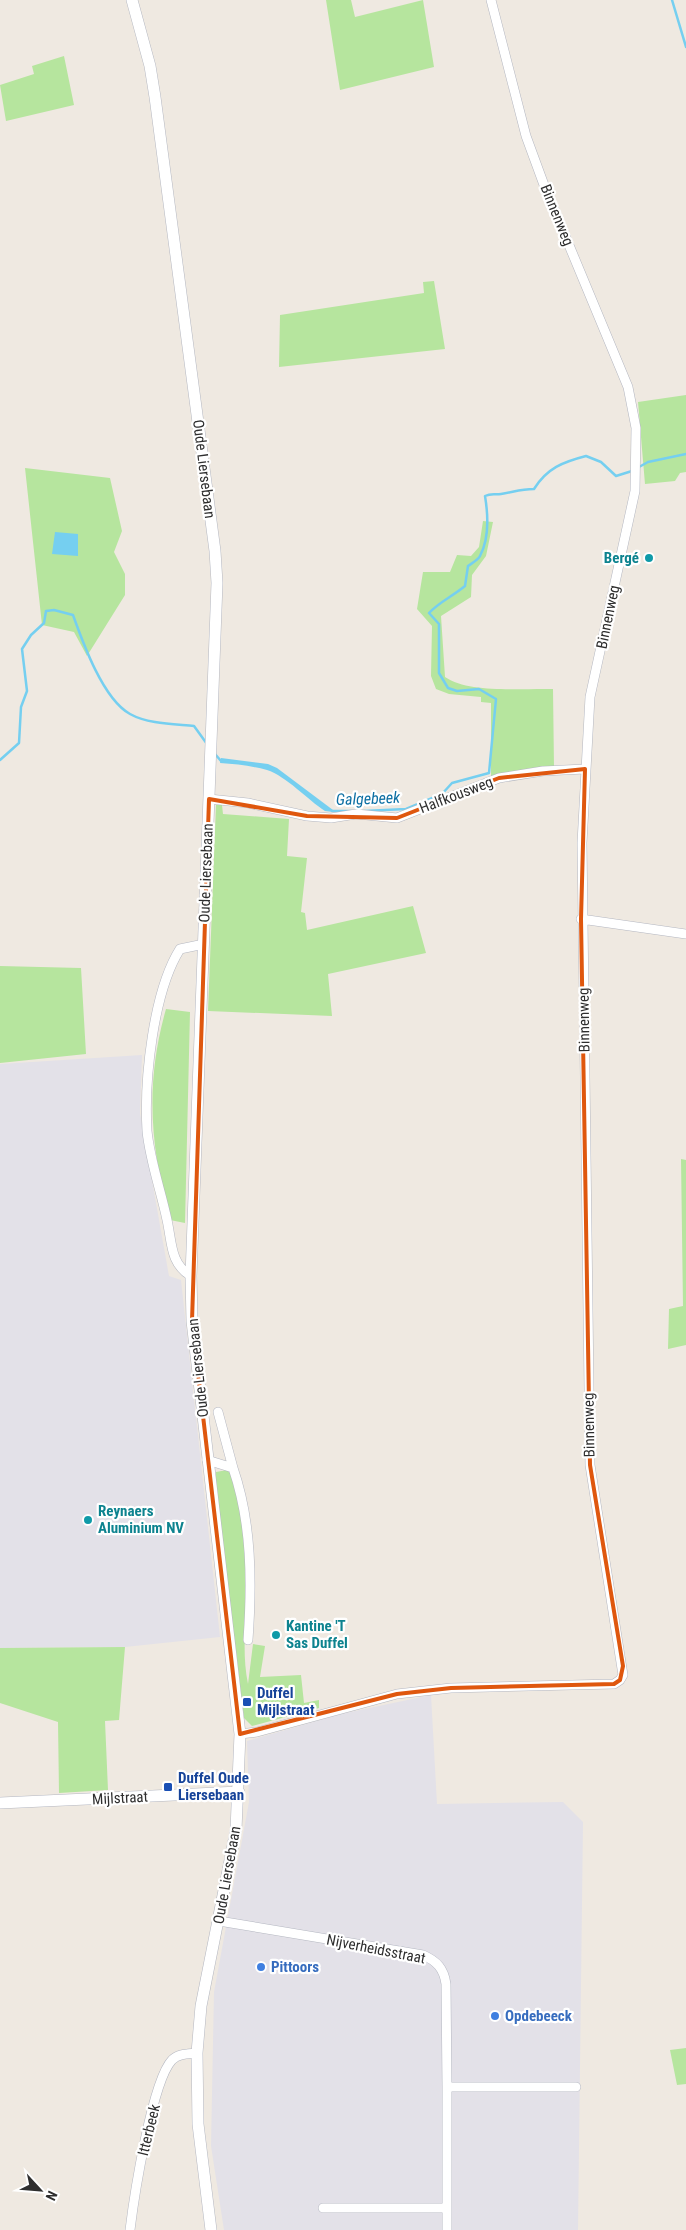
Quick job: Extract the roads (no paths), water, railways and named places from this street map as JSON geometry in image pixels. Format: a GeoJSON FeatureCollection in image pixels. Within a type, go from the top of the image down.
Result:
{"type":"FeatureCollection","features":[{"type":"Feature","properties":{"kind":"main road","name":"Oude Liersebaan"},"geometry":{"type":"LineString","coordinates":[[132,0],[150,66],[215,551],[217,583],[191,1276],[192,1321],[240,1734],[239,1792],[235,1840],[202,2006],[197,2053],[198,2124],[211,2230]]}},
{"type":"Feature","properties":{"kind":"main road","name":"Mijlstraat"},"geometry":{"type":"LineString","coordinates":[[0,1803],[239,1792]]}},
{"type":"Feature","properties":{"kind":"street","name":"Binnenweg"},"geometry":{"type":"LineString","coordinates":[[240,1734],[257,1732],[397,1694],[451,1688],[614,1684],[623,1675],[590,1465],[582,919],[585,768],[590,697],[635,491],[636,428],[628,387],[544,185],[526,136],[491,0]]}},
{"type":"Feature","properties":{"kind":"street","name":"Halfkousweg"},"geometry":{"type":"LineString","coordinates":[[209,799],[248,804],[307,816],[331,818],[356,814],[397,818],[499,778],[543,771],[585,768]]}},
{"type":"Feature","properties":{"kind":"street"},"geometry":{"type":"LineString","coordinates":[[582,919],[686,934]]}},
{"type":"Feature","properties":{"kind":"street","name":"Oude Liersebaan"},"geometry":{"type":"LineString","coordinates":[[191,1276],[176,1264],[158,1184],[148,1131],[148,1082],[152,1041],[172,962],[180,949],[204,944]]}},
{"type":"Feature","properties":{"kind":"street","name":"Oude Liersebaan"},"geometry":{"type":"LineString","coordinates":[[218,1412],[247,1524],[251,1579],[248,1640]]}},
{"type":"Feature","properties":{"kind":"street"},"geometry":{"type":"LineString","coordinates":[[207,1460],[233,1468]]}},
{"type":"Feature","properties":{"kind":"street","name":"Nijverheidsstraat"},"geometry":{"type":"LineString","coordinates":[[219,1921],[423,1955],[432,1959],[444,1974],[446,1984],[447,2230]]}},
{"type":"Feature","properties":{"kind":"street","name":"Itterbeek"},"geometry":{"type":"LineString","coordinates":[[130,2230],[137,2178],[163,2076],[174,2058],[180,2055],[197,2053]]}},
{"type":"Feature","properties":{"kind":"street"},"geometry":{"type":"LineString","coordinates":[[447,2087],[576,2087]]}},
{"type":"Feature","properties":{"kind":"street"},"geometry":{"type":"LineString","coordinates":[[323,2208],[447,2208]]}},
{"type":"Feature","properties":{"kind":"water"},"geometry":{"type":"Polygon","coordinates":[[[55,532],[78,534],[78,556],[52,554],[55,532]]]}},
{"type":"Feature","properties":{"kind":"water"},"geometry":{"type":"Polygon","coordinates":[[[221,758],[268,764],[277,768],[333,810],[333,812],[325,811],[282,777],[274,773],[256,767],[220,763],[221,758]]]}},
{"type":"Feature","properties":{"kind":"waterway"},"geometry":{"type":"LineString","coordinates":[[672,0],[686,47]]}},
{"type":"Feature","properties":{"kind":"waterway","name":"Galgebeek"},"geometry":{"type":"LineString","coordinates":[[639,467],[648,462],[686,454]]}},
{"type":"Feature","properties":{"kind":"waterway","name":"Galgebeek"},"geometry":{"type":"LineString","coordinates":[[364,811],[406,809],[442,794],[452,783],[489,773],[496,699],[479,689],[457,691],[448,688],[439,673],[439,624],[429,613],[465,586],[468,566],[480,556],[485,542],[487,526],[485,496],[534,489],[544,476],[556,467],[586,456],[601,462],[616,476],[632,471]]}},
{"type":"Feature","properties":{"kind":"waterway","name":"Galgebeek"},"geometry":{"type":"LineString","coordinates":[[0,760],[19,743],[21,707],[27,691],[22,649],[31,635],[44,623],[46,611],[54,610],[73,615],[95,669],[120,707],[130,714],[145,720],[194,726],[207,744]]}},
{"type":"Feature","properties":{"kind":"waterway","name":"Galgebeek"},"geometry":{"type":"LineString","coordinates":[[215,754],[221,761],[224,761]]}},
{"type":"Feature","properties":{"kind":"waterway","name":"Galgebeek"},"geometry":{"type":"LineString","coordinates":[[332,811],[351,811]]}},
{"type":"Feature","properties":{"kind":"place","name":"Bergé"},"geometry":{"type":"Point","coordinates":[649,558]}},
{"type":"Feature","properties":{"kind":"place","name":"Reynaers Aluminium NV"},"geometry":{"type":"Point","coordinates":[88,1520]}},
{"type":"Feature","properties":{"kind":"place","name":"Kantine 'T Sas Duffel"},"geometry":{"type":"Point","coordinates":[276,1635]}},
{"type":"Feature","properties":{"kind":"place","name":"Duffel Mijlstraat"},"geometry":{"type":"Point","coordinates":[247,1702]}},
{"type":"Feature","properties":{"kind":"place","name":"Duffel Oude Liersebaan"},"geometry":{"type":"Point","coordinates":[168,1787]}},
{"type":"Feature","properties":{"kind":"place","name":"Pittoors"},"geometry":{"type":"Point","coordinates":[261,1967]}},
{"type":"Feature","properties":{"kind":"place","name":"Opdebeeck"},"geometry":{"type":"Point","coordinates":[495,2016]}}]}
